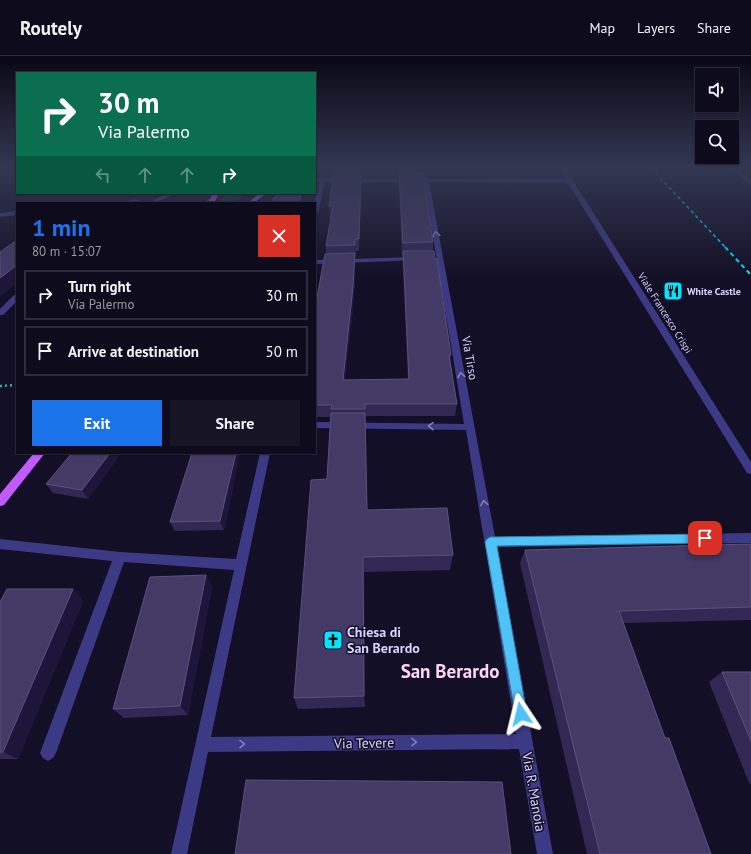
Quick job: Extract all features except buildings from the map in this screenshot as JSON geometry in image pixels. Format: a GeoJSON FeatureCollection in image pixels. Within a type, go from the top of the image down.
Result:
{"type":"FeatureCollection","features":[{"type":"Feature","properties":{"kind":"main road"},"geometry":{"type":"LineString","coordinates":[[0,502],[39,454]]}},
{"type":"Feature","properties":{"kind":"street","name":"Via Tirso"},"geometry":{"type":"LineString","coordinates":[[430,205],[437,258],[470,427],[490,542]]}},
{"type":"Feature","properties":{"kind":"street","name":"Viale Francesco Crispi"},"geometry":{"type":"LineString","coordinates":[[586,205],[751,470]]}},
{"type":"Feature","properties":{"kind":"street"},"geometry":{"type":"LineString","coordinates":[[0,215],[16,213]]}},
{"type":"Feature","properties":{"kind":"street"},"geometry":{"type":"LineString","coordinates":[[316,262],[425,258]]}},
{"type":"Feature","properties":{"kind":"street"},"geometry":{"type":"LineString","coordinates":[[0,313],[16,298]]}},
{"type":"Feature","properties":{"kind":"street"},"geometry":{"type":"LineString","coordinates":[[316,425],[470,427]]}},
{"type":"Feature","properties":{"kind":"street"},"geometry":{"type":"LineString","coordinates":[[179,854],[265,454]]}},
{"type":"Feature","properties":{"kind":"street"},"geometry":{"type":"LineString","coordinates":[[490,542],[751,538]]}},
{"type":"Feature","properties":{"kind":"street","name":"Via R. Manoia"},"geometry":{"type":"LineString","coordinates":[[490,542],[545,854]]}},
{"type":"Feature","properties":{"kind":"street"},"geometry":{"type":"LineString","coordinates":[[0,544],[120,557],[241,565]]}},
{"type":"Feature","properties":{"kind":"street"},"geometry":{"type":"LineString","coordinates":[[48,753],[120,557]]}},
{"type":"Feature","properties":{"kind":"street","name":"Via Tevere"},"geometry":{"type":"LineString","coordinates":[[203,745],[525,741]]}},
{"type":"Feature","properties":{"kind":"path"},"geometry":{"type":"LineString","coordinates":[[0,386],[16,385]]}},
{"type":"Feature","properties":{"kind":"railway"},"geometry":{"type":"LineString","coordinates":[[686,205],[726,248]]}},
{"type":"Feature","properties":{"kind":"railway"},"geometry":{"type":"LineString","coordinates":[[725,247],[751,275]]}},
{"type":"Feature","properties":{"kind":"place","name":"White Castle"},"geometry":{"type":"Point","coordinates":[673,291]}},
{"type":"Feature","properties":{"kind":"place","name":"Chiesa di San Berardo"},"geometry":{"type":"Point","coordinates":[333,640]}},
{"type":"Feature","properties":{"kind":"district","name":"San Berardo"},"geometry":{"type":"Point","coordinates":[450,671]}},
{"type":"Feature","properties":{"kind":"route"},"geometry":{"type":"LineString","coordinates":[[521,714],[490,542],[705,538]]}}]}
